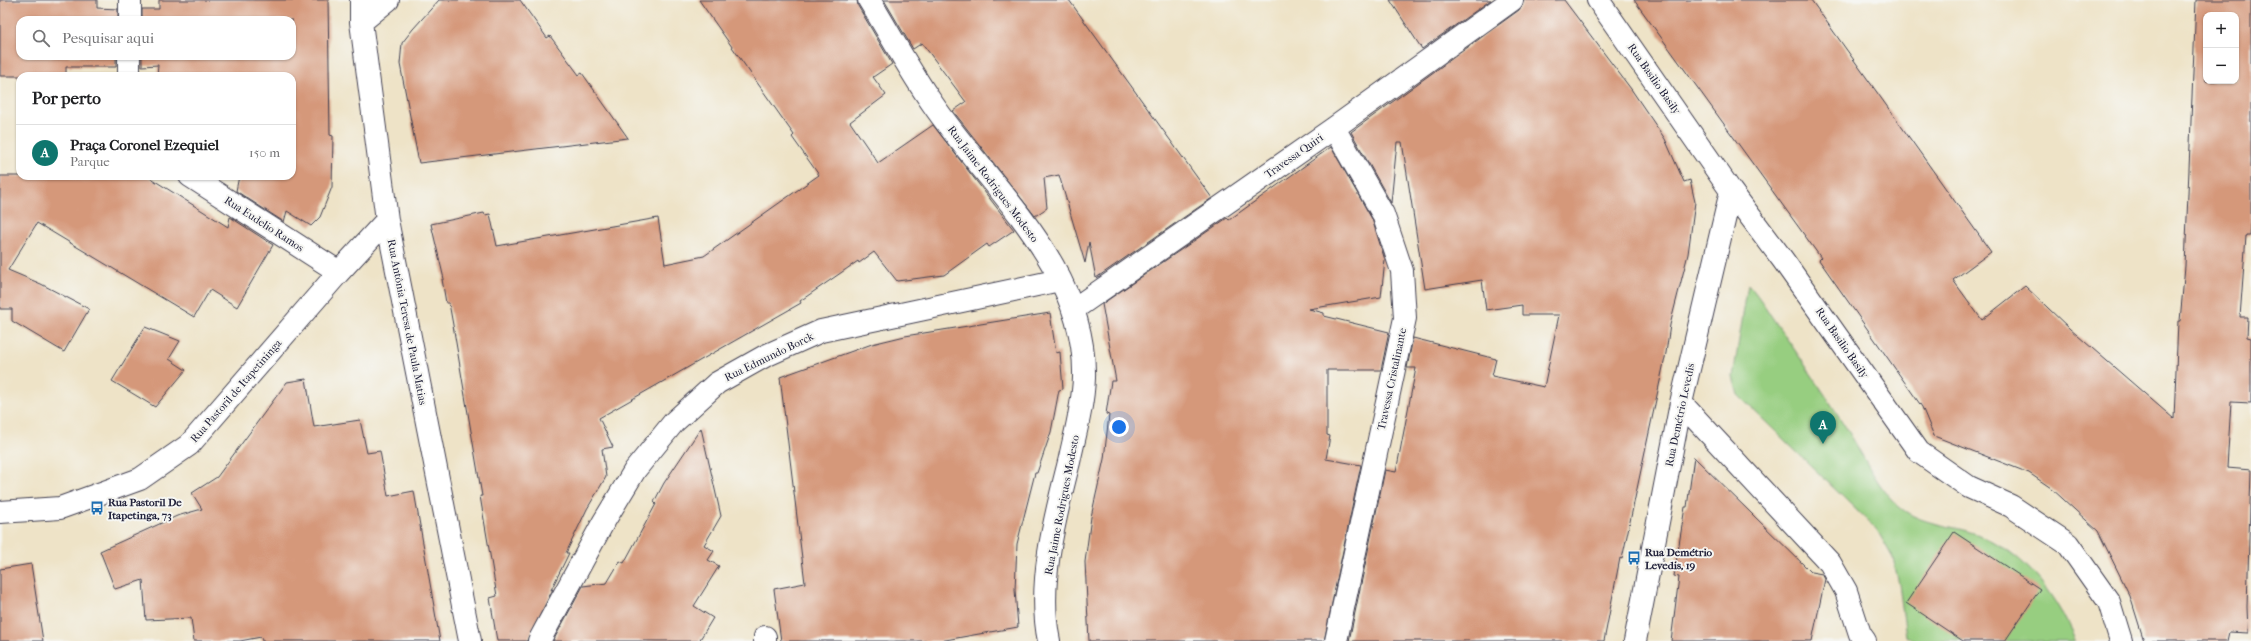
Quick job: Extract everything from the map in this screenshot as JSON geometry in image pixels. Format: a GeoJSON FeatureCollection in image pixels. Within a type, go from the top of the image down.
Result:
{"type":"FeatureCollection","features":[{"type":"Feature","properties":{"kind":"street"},"geometry":{"type":"LineString","coordinates":[[130,0],[130,16]]}},
{"type":"Feature","properties":{"kind":"street","name":"Rua Antônia Teresa de Paula Matias"},"geometry":{"type":"LineString","coordinates":[[360,0],[361,22],[387,220],[470,641]]}},
{"type":"Feature","properties":{"kind":"street"},"geometry":{"type":"LineString","coordinates":[[361,22],[388,0]]}},
{"type":"Feature","properties":{"kind":"street","name":"Rua Jaime Rodrigues Modesto"},"geometry":{"type":"LineString","coordinates":[[869,0],[932,104],[1027,225],[1060,280],[1074,309],[1081,342],[1084,378],[1080,416],[1060,499],[1046,585],[1046,625],[1049,641]]}},
{"type":"Feature","properties":{"kind":"street","name":"Travessa Quiri"},"geometry":{"type":"LineString","coordinates":[[1074,309],[1334,128],[1512,0]]}},
{"type":"Feature","properties":{"kind":"street","name":"Rua Basilio Basily"},"geometry":{"type":"LineString","coordinates":[[1598,0],[1731,191],[1783,260],[1918,452],[1969,487],[2011,506],[2068,544],[2109,602],[2120,641]]}},
{"type":"Feature","properties":{"kind":"street"},"geometry":{"type":"LineString","coordinates":[[129,60],[129,72]]}},
{"type":"Feature","properties":{"kind":"street","name":"Travessa Cristalinante"},"geometry":{"type":"LineString","coordinates":[[1334,128],[1383,214],[1402,270],[1405,318],[1336,641]]}},
{"type":"Feature","properties":{"kind":"street","name":"Rua Eudelio Ramos"},"geometry":{"type":"LineString","coordinates":[[196,180],[339,272]]}},
{"type":"Feature","properties":{"kind":"street","name":"Rua Demétrio Levedis"},"geometry":{"type":"LineString","coordinates":[[1635,641],[1681,403],[1731,191]]}},
{"type":"Feature","properties":{"kind":"street","name":"Rua Pastoril de Itapetininga"},"geometry":{"type":"LineString","coordinates":[[0,512],[60,508],[140,479],[189,445],[339,272],[387,220]]}},
{"type":"Feature","properties":{"kind":"street","name":"Rua Edmundo Borck"},"geometry":{"type":"LineString","coordinates":[[539,641],[603,523],[635,470],[674,422],[716,383],[765,356],[821,331],[1060,280]]}},
{"type":"Feature","properties":{"kind":"street"},"geometry":{"type":"LineString","coordinates":[[1681,403],[1830,563],[1846,591],[1860,634],[1865,641]]}},
{"type":"Feature","properties":{"kind":"green space"},"geometry":{"type":"Polygon","coordinates":[[[1748,284],[1762,301],[1817,383],[1883,489],[1897,505],[1913,516],[1921,519],[1967,531],[1986,538],[2004,548],[2019,559],[2034,573],[2046,589],[2057,605],[2076,641],[1915,641],[1906,636],[1899,584],[1893,558],[1877,530],[1738,395],[1733,377],[1748,284]]]}},
{"type":"Feature","properties":{"kind":"building"},"geometry":{"type":"Polygon","coordinates":[[[0,0],[97,0],[97,8],[118,9],[118,16],[16,16],[16,60],[116,60],[116,67],[66,67],[66,72],[16,72],[16,76],[0,76],[0,0]]]}},
{"type":"Feature","properties":{"kind":"building"},"geometry":{"type":"Polygon","coordinates":[[[159,0],[328,0],[330,135],[333,136],[332,187],[320,217],[311,226],[287,211],[284,222],[236,191],[238,180],[296,180],[296,72],[157,72],[158,65],[142,66],[142,60],[296,60],[296,16],[142,16],[142,9],[159,9],[159,0]]]}},
{"type":"Feature","properties":{"kind":"building"},"geometry":{"type":"Polygon","coordinates":[[[439,0],[520,0],[547,38],[550,36],[579,75],[582,73],[628,138],[419,163],[400,64],[402,43],[439,0]]]}},
{"type":"Feature","properties":{"kind":"building"},"geometry":{"type":"Polygon","coordinates":[[[699,0],[857,0],[858,6],[892,64],[873,77],[886,95],[850,122],[878,163],[933,125],[1014,230],[989,247],[987,244],[944,275],[897,281],[874,252],[859,263],[858,261],[800,301],[801,303],[599,418],[613,447],[602,449],[606,477],[587,509],[566,553],[569,553],[551,590],[553,589],[527,641],[497,641],[490,598],[497,596],[480,496],[482,496],[449,303],[446,303],[442,279],[444,279],[431,224],[484,213],[485,215],[490,214],[497,246],[658,218],[665,264],[704,256],[819,175],[792,137],[794,135],[699,0]]]}},
{"type":"Feature","properties":{"kind":"building"},"geometry":{"type":"Polygon","coordinates":[[[884,0],[1069,0],[1212,198],[1096,278],[1089,242],[1085,263],[1059,175],[1044,178],[1047,208],[1035,216],[953,111],[966,102],[922,43],[913,49],[884,0]]]}},
{"type":"Feature","properties":{"kind":"building"},"geometry":{"type":"Polygon","coordinates":[[[1390,0],[1491,0],[1422,49],[1390,0]]]}},
{"type":"Feature","properties":{"kind":"building"},"geometry":{"type":"Polygon","coordinates":[[[1524,0],[1564,0],[1631,89],[1665,139],[1684,182],[1690,180],[1695,202],[1688,254],[1670,325],[1666,353],[1622,559],[1620,558],[1604,641],[1349,641],[1385,470],[1396,472],[1416,368],[1407,368],[1413,338],[1496,359],[1492,376],[1544,387],[1559,315],[1522,315],[1522,305],[1486,310],[1482,280],[1425,289],[1402,142],[1397,142],[1391,203],[1351,132],[1519,10],[1524,0]]]}},
{"type":"Feature","properties":{"kind":"building"},"geometry":{"type":"Polygon","coordinates":[[[1634,0],[1811,0],[1991,252],[1953,280],[1982,320],[2025,286],[2070,329],[2174,419],[2178,321],[2180,321],[2185,266],[2196,0],[2251,0],[2251,223],[2250,236],[2246,236],[2240,317],[2248,317],[2247,337],[2251,338],[2251,403],[2231,402],[2227,468],[2251,470],[2247,607],[2248,633],[2229,632],[2227,641],[2144,641],[2130,596],[2098,531],[2051,488],[2029,473],[1934,436],[1922,407],[1819,260],[1821,258],[1634,0]]]}},
{"type":"Feature","properties":{"kind":"building"},"geometry":{"type":"Polygon","coordinates":[[[1331,147],[1372,219],[1385,260],[1381,297],[1309,309],[1324,313],[1324,316],[1389,332],[1381,370],[1327,370],[1327,435],[1330,436],[1326,459],[1361,465],[1324,641],[1089,641],[1085,562],[1091,517],[1104,459],[1109,415],[1106,414],[1111,381],[1116,381],[1102,304],[1227,218],[1229,220],[1331,147]]]}},
{"type":"Feature","properties":{"kind":"building"},"geometry":{"type":"Polygon","coordinates":[[[0,176],[16,176],[16,180],[153,180],[228,227],[230,217],[273,245],[237,307],[210,290],[194,317],[37,223],[8,270],[41,284],[89,309],[64,352],[12,321],[12,309],[0,309],[0,176]]]}},
{"type":"Feature","properties":{"kind":"building"},"geometry":{"type":"Polygon","coordinates":[[[1050,313],[1056,353],[1060,352],[1063,389],[1059,390],[1051,432],[1037,473],[1035,473],[1017,544],[1015,590],[1018,627],[940,641],[781,641],[774,589],[805,583],[780,377],[872,344],[905,336],[1050,313]]]}},
{"type":"Feature","properties":{"kind":"building"},"geometry":{"type":"Polygon","coordinates":[[[145,327],[180,341],[169,359],[186,370],[155,407],[112,381],[145,327]]]}},
{"type":"Feature","properties":{"kind":"building"},"geometry":{"type":"Polygon","coordinates":[[[306,379],[314,427],[360,420],[367,453],[380,451],[388,496],[414,491],[440,641],[262,641],[261,637],[240,641],[194,641],[191,618],[146,620],[143,580],[115,589],[100,551],[177,516],[202,509],[192,493],[217,477],[287,382],[306,379]]]}},
{"type":"Feature","properties":{"kind":"building"},"geometry":{"type":"Polygon","coordinates":[[[701,428],[721,516],[704,545],[714,551],[708,560],[719,566],[694,606],[713,618],[699,641],[553,641],[583,586],[607,583],[620,561],[624,563],[656,504],[654,502],[664,483],[701,428]]]}},
{"type":"Feature","properties":{"kind":"building"},"geometry":{"type":"Polygon","coordinates":[[[1694,457],[1811,572],[1822,574],[1825,579],[1812,641],[1671,641],[1679,577],[1674,576],[1685,507],[1687,507],[1694,457]]]}},
{"type":"Feature","properties":{"kind":"building"},"geometry":{"type":"Polygon","coordinates":[[[1954,532],[2040,589],[2005,641],[1963,641],[1906,603],[1954,532]]]}},
{"type":"Feature","properties":{"kind":"building"},"geometry":{"type":"Polygon","coordinates":[[[31,564],[43,641],[0,641],[0,569],[31,564]]]}},
{"type":"Feature","properties":{"kind":"place","name":"Praça Coronel Ezequiel"},"geometry":{"type":"Point","coordinates":[1823,444]}},
{"type":"Feature","properties":{"kind":"place","name":"Rua Pastoril De Itapetinga, 73"},"geometry":{"type":"Point","coordinates":[97,508]}},
{"type":"Feature","properties":{"kind":"place","name":"Rua Demétrio Levedis, 19"},"geometry":{"type":"Point","coordinates":[1634,558]}}]}
